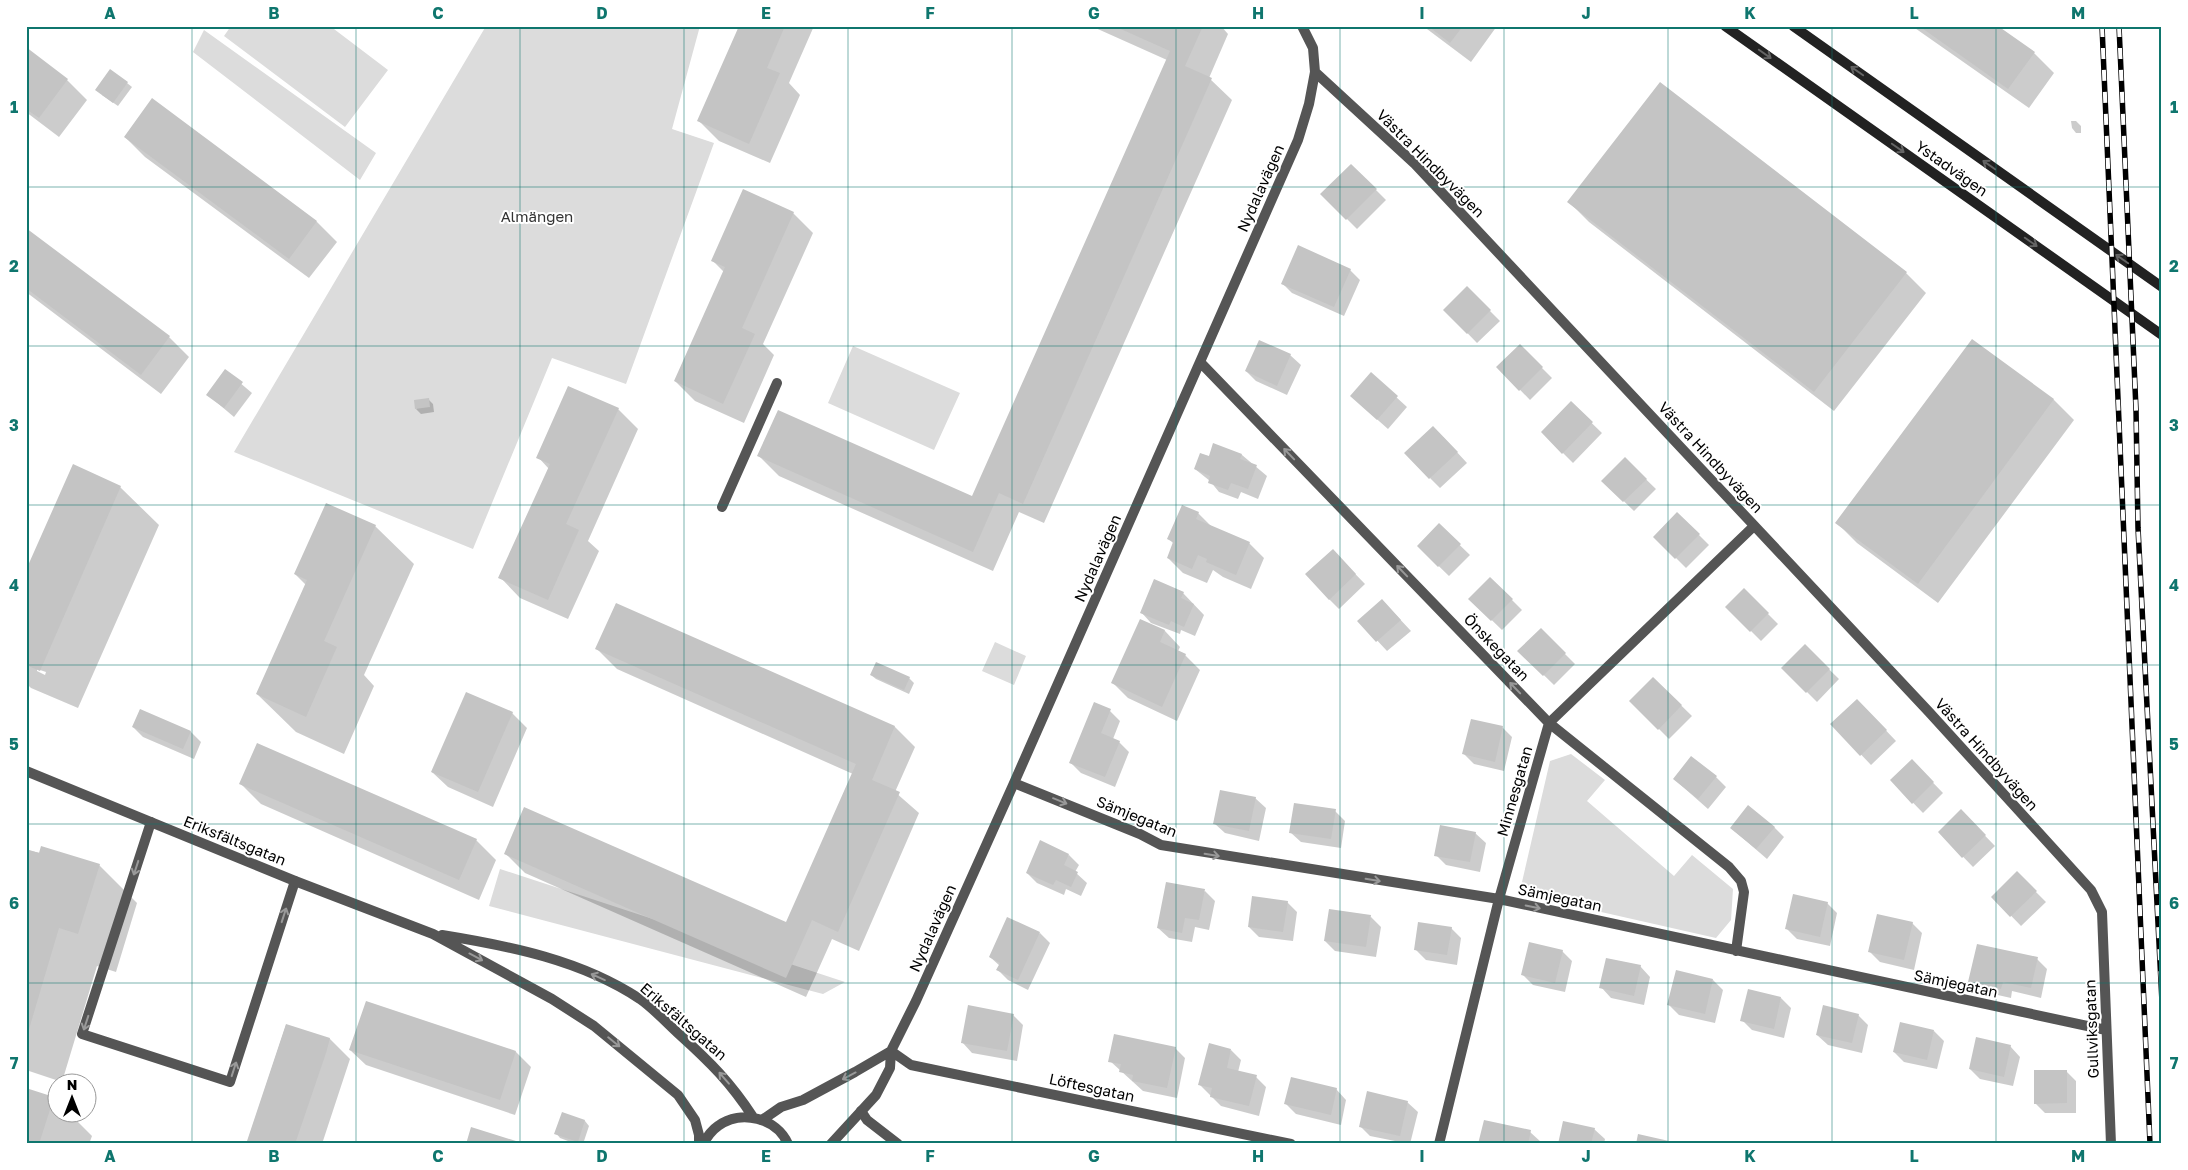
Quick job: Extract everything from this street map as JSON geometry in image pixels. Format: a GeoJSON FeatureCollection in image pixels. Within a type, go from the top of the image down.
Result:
{"type":"FeatureCollection","features":[{"type":"Feature","properties":{"kind":"main road","name":"Ystadvägen"},"geometry":{"type":"LineString","coordinates":[[1726,26],[2162,335]]}},
{"type":"Feature","properties":{"kind":"main road","name":"Ystadvägen"},"geometry":{"type":"LineString","coordinates":[[1793,26],[2162,288]]}},
{"type":"Feature","properties":{"kind":"street"},"geometry":{"type":"LineString","coordinates":[[1302,26],[1313,48],[1315,72]]}},
{"type":"Feature","properties":{"kind":"street","name":"Nydalavägen"},"geometry":{"type":"LineString","coordinates":[[831,1144],[876,1095],[890,1068],[890,1051],[916,1001],[1014,783],[1298,140],[1309,104],[1315,72]]}},
{"type":"Feature","properties":{"kind":"street","name":"Västra Hindbyvägen"},"geometry":{"type":"LineString","coordinates":[[1315,72],[1415,164],[1929,712],[2091,890],[2102,912]]}},
{"type":"Feature","properties":{"kind":"street","name":"Önskegatan"},"geometry":{"type":"LineString","coordinates":[[1200,362],[1549,723],[1709,850],[1741,881],[1744,892],[1736,951]]}},
{"type":"Feature","properties":{"kind":"street"},"geometry":{"type":"LineString","coordinates":[[722,507],[777,383]]}},
{"type":"Feature","properties":{"kind":"street"},"geometry":{"type":"LineString","coordinates":[[1549,723],[1754,526]]}},
{"type":"Feature","properties":{"kind":"street","name":"Minnesgatan"},"geometry":{"type":"LineString","coordinates":[[1439,1144],[1499,899],[1549,723]]}},
{"type":"Feature","properties":{"kind":"street","name":"Eriksfältsgatan"},"geometry":{"type":"LineString","coordinates":[[26,771],[295,881],[433,934],[552,999],[594,1026],[678,1095],[694,1120],[699,1134],[699,1144]]}},
{"type":"Feature","properties":{"kind":"street","name":"Sämjegatan"},"geometry":{"type":"LineString","coordinates":[[1014,783],[1140,834],[1161,845],[1499,899],[2106,1030]]}},
{"type":"Feature","properties":{"kind":"street"},"geometry":{"type":"LineString","coordinates":[[151,822],[82,1034],[230,1082],[295,881]]}},
{"type":"Feature","properties":{"kind":"street","name":"Gullviksgatan"},"geometry":{"type":"LineString","coordinates":[[2102,912],[2111,1144]]}},
{"type":"Feature","properties":{"kind":"street","name":"Eriksfältsgatan"},"geometry":{"type":"LineString","coordinates":[[433,934],[509,946],[576,967],[617,985],[641,1000],[713,1064],[758,1118],[775,1127],[788,1144]]}},
{"type":"Feature","properties":{"kind":"street"},"geometry":{"type":"LineString","coordinates":[[703,1144],[718,1125],[729,1120],[758,1118],[803,1100],[890,1051]]}},
{"type":"Feature","properties":{"kind":"street","name":"Löftesgatan"},"geometry":{"type":"LineString","coordinates":[[890,1051],[911,1065],[1291,1144]]}},
{"type":"Feature","properties":{"kind":"street"},"geometry":{"type":"LineString","coordinates":[[861,1111],[867,1120],[898,1144]]}},
{"type":"Feature","properties":{"kind":"green space"},"geometry":{"type":"Polygon","coordinates":[[[231,26],[330,26],[388,70],[345,127],[224,36],[231,26]]]}},
{"type":"Feature","properties":{"kind":"green space","name":"Almängen"},"geometry":{"type":"Polygon","coordinates":[[[486,26],[700,26],[672,129],[714,143],[626,384],[552,358],[473,549],[234,452],[486,26]]]}},
{"type":"Feature","properties":{"kind":"green space"},"geometry":{"type":"Polygon","coordinates":[[[204,30],[376,153],[360,180],[193,52],[204,30]]]}},
{"type":"Feature","properties":{"kind":"green space"},"geometry":{"type":"Polygon","coordinates":[[[853,346],[960,393],[934,450],[828,403],[853,346]]]}},
{"type":"Feature","properties":{"kind":"green space"},"geometry":{"type":"Polygon","coordinates":[[[995,642],[1026,656],[1014,685],[982,671],[995,642]]]}},
{"type":"Feature","properties":{"kind":"green space"},"geometry":{"type":"Polygon","coordinates":[[[1571,754],[1605,780],[1587,801],[1674,876],[1692,855],[1733,889],[1731,920],[1716,938],[1535,897],[1522,882],[1550,761],[1571,754]]]}},
{"type":"Feature","properties":{"kind":"green space"},"geometry":{"type":"Polygon","coordinates":[[[500,869],[845,982],[823,994],[489,906],[500,869]]]}},
{"type":"Feature","properties":{"kind":"building"},"geometry":{"type":"Polygon","coordinates":[[[739,26],[785,26],[767,68],[780,73],[749,144],[697,121],[739,26]]]}},
{"type":"Feature","properties":{"kind":"building"},"geometry":{"type":"Polygon","coordinates":[[[1114,26],[1203,26],[1185,66],[1212,78],[1023,504],[999,493],[973,552],[757,456],[778,410],[972,496],[1170,51],[1114,26]]]}},
{"type":"Feature","properties":{"kind":"building"},"geometry":{"type":"Polygon","coordinates":[[[1428,26],[1463,26],[1450,43],[1428,26]]]}},
{"type":"Feature","properties":{"kind":"building"},"geometry":{"type":"Polygon","coordinates":[[[1919,26],[1998,26],[2035,52],[2008,89],[1919,26]]]}},
{"type":"Feature","properties":{"kind":"building"},"geometry":{"type":"Polygon","coordinates":[[[26,47],[68,79],[39,118],[26,109],[26,47]]]}},
{"type":"Feature","properties":{"kind":"building"},"geometry":{"type":"Polygon","coordinates":[[[110,69],[128,82],[113,103],[95,90],[110,69]]]}},
{"type":"Feature","properties":{"kind":"building"},"geometry":{"type":"Polygon","coordinates":[[[1660,82],[1907,272],[1814,392],[1567,202],[1660,82]]]}},
{"type":"Feature","properties":{"kind":"building"},"geometry":{"type":"Polygon","coordinates":[[[152,98],[317,221],[289,259],[124,137],[152,98]]]}},
{"type":"Feature","properties":{"kind":"building"},"geometry":{"type":"Polygon","coordinates":[[[1351,164],[1377,189],[1346,220],[1320,194],[1351,164]]]}},
{"type":"Feature","properties":{"kind":"building"},"geometry":{"type":"Polygon","coordinates":[[[743,189],[794,212],[742,328],[755,334],[723,404],[674,381],[725,267],[711,261],[743,189]]]}},
{"type":"Feature","properties":{"kind":"building"},"geometry":{"type":"Polygon","coordinates":[[[26,228],[170,336],[141,375],[26,288],[26,228]]]}},
{"type":"Feature","properties":{"kind":"building"},"geometry":{"type":"Polygon","coordinates":[[[1298,245],[1351,269],[1334,307],[1281,284],[1298,245]]]}},
{"type":"Feature","properties":{"kind":"building"},"geometry":{"type":"Polygon","coordinates":[[[1467,286],[1491,310],[1467,334],[1443,310],[1467,286]]]}},
{"type":"Feature","properties":{"kind":"building"},"geometry":{"type":"Polygon","coordinates":[[[1972,339],[2054,399],[1918,584],[1835,523],[1972,339]]]}},
{"type":"Feature","properties":{"kind":"building"},"geometry":{"type":"Polygon","coordinates":[[[1259,340],[1291,354],[1277,386],[1245,371],[1259,340]]]}},
{"type":"Feature","properties":{"kind":"building"},"geometry":{"type":"Polygon","coordinates":[[[1520,344],[1543,367],[1519,391],[1496,367],[1520,344]]]}},
{"type":"Feature","properties":{"kind":"building"},"geometry":{"type":"Polygon","coordinates":[[[225,369],[243,382],[224,408],[206,395],[225,369]]]}},
{"type":"Feature","properties":{"kind":"building"},"geometry":{"type":"Polygon","coordinates":[[[1371,372],[1398,396],[1377,420],[1350,396],[1371,372]]]}},
{"type":"Feature","properties":{"kind":"building"},"geometry":{"type":"Polygon","coordinates":[[[568,386],[619,408],[566,524],[579,530],[548,600],[498,578],[550,464],[536,458],[568,386]]]}},
{"type":"Feature","properties":{"kind":"building"},"geometry":{"type":"Polygon","coordinates":[[[429,398],[430,407],[415,409],[414,400],[429,398]]]}},
{"type":"Feature","properties":{"kind":"building"},"geometry":{"type":"Polygon","coordinates":[[[1571,401],[1593,422],[1562,454],[1541,432],[1571,401]]]}},
{"type":"Feature","properties":{"kind":"building"},"geometry":{"type":"Polygon","coordinates":[[[1433,426],[1458,452],[1429,479],[1404,453],[1433,426]]]}},
{"type":"Feature","properties":{"kind":"building"},"geometry":{"type":"Polygon","coordinates":[[[1213,443],[1242,454],[1240,459],[1257,465],[1248,489],[1231,483],[1228,490],[1208,483],[1210,476],[1194,469],[1200,453],[1209,456],[1213,443]]]}},
{"type":"Feature","properties":{"kind":"building"},"geometry":{"type":"Polygon","coordinates":[[[1625,457],[1647,479],[1623,502],[1601,481],[1625,457]]]}},
{"type":"Feature","properties":{"kind":"building"},"geometry":{"type":"Polygon","coordinates":[[[73,464],[121,486],[40,671],[26,665],[26,570],[73,464]]]}},
{"type":"Feature","properties":{"kind":"building"},"geometry":{"type":"Polygon","coordinates":[[[326,503],[376,525],[324,641],[337,647],[306,717],[256,694],[307,580],[294,574],[326,503]]]}},
{"type":"Feature","properties":{"kind":"building"},"geometry":{"type":"Polygon","coordinates":[[[1182,505],[1199,512],[1196,519],[1250,542],[1236,575],[1206,562],[1207,559],[1198,555],[1192,569],[1167,558],[1173,542],[1167,539],[1182,505]]]}},
{"type":"Feature","properties":{"kind":"building"},"geometry":{"type":"Polygon","coordinates":[[[1677,512],[1700,534],[1675,559],[1653,537],[1677,512]]]}},
{"type":"Feature","properties":{"kind":"building"},"geometry":{"type":"Polygon","coordinates":[[[1439,523],[1461,544],[1438,567],[1417,546],[1439,523]]]}},
{"type":"Feature","properties":{"kind":"building"},"geometry":{"type":"Polygon","coordinates":[[[1333,549],[1356,574],[1329,600],[1305,574],[1333,549]]]}},
{"type":"Feature","properties":{"kind":"building"},"geometry":{"type":"Polygon","coordinates":[[[1490,577],[1513,599],[1491,621],[1468,599],[1490,577]]]}},
{"type":"Feature","properties":{"kind":"building"},"geometry":{"type":"Polygon","coordinates":[[[1154,579],[1184,592],[1181,598],[1194,604],[1184,627],[1171,621],[1169,625],[1140,613],[1154,579]]]}},
{"type":"Feature","properties":{"kind":"building"},"geometry":{"type":"Polygon","coordinates":[[[1744,588],[1769,613],[1750,632],[1725,607],[1744,588]]]}},
{"type":"Feature","properties":{"kind":"building"},"geometry":{"type":"Polygon","coordinates":[[[1382,599],[1401,620],[1376,642],[1357,621],[1382,599]]]}},
{"type":"Feature","properties":{"kind":"building"},"geometry":{"type":"Polygon","coordinates":[[[616,603],[895,726],[872,780],[900,792],[838,932],[812,920],[786,978],[504,854],[524,807],[786,922],[856,764],[595,649],[616,603]]]}},
{"type":"Feature","properties":{"kind":"building"},"geometry":{"type":"Polygon","coordinates":[[[1140,619],[1165,630],[1160,642],[1186,654],[1162,707],[1111,683],[1140,619]]]}},
{"type":"Feature","properties":{"kind":"building"},"geometry":{"type":"Polygon","coordinates":[[[1541,628],[1566,653],[1543,676],[1517,651],[1541,628]]]}},
{"type":"Feature","properties":{"kind":"building"},"geometry":{"type":"Polygon","coordinates":[[[1805,644],[1830,669],[1806,693],[1781,668],[1805,644]]]}},
{"type":"Feature","properties":{"kind":"building"},"geometry":{"type":"Polygon","coordinates":[[[876,662],[910,677],[904,690],[870,675],[876,662]]]}},
{"type":"Feature","properties":{"kind":"building"},"geometry":{"type":"Polygon","coordinates":[[[1653,677],[1682,705],[1658,730],[1629,701],[1653,677]]]}},
{"type":"Feature","properties":{"kind":"building"},"geometry":{"type":"Polygon","coordinates":[[[466,692],[513,712],[478,792],[431,772],[466,692]]]}},
{"type":"Feature","properties":{"kind":"building"},"geometry":{"type":"Polygon","coordinates":[[[1857,699],[1887,730],[1860,756],[1830,724],[1857,699]]]}},
{"type":"Feature","properties":{"kind":"building"},"geometry":{"type":"Polygon","coordinates":[[[1094,702],[1111,709],[1101,733],[1120,741],[1105,777],[1069,763],[1094,702]]]}},
{"type":"Feature","properties":{"kind":"building"},"geometry":{"type":"Polygon","coordinates":[[[140,709],[191,731],[183,749],[132,727],[140,709]]]}},
{"type":"Feature","properties":{"kind":"building"},"geometry":{"type":"Polygon","coordinates":[[[1471,719],[1503,726],[1495,762],[1462,754],[1471,719]]]}},
{"type":"Feature","properties":{"kind":"building"},"geometry":{"type":"Polygon","coordinates":[[[257,743],[477,839],[459,880],[239,784],[257,743]]]}},
{"type":"Feature","properties":{"kind":"building"},"geometry":{"type":"Polygon","coordinates":[[[1691,756],[1717,776],[1698,799],[1673,779],[1691,756]]]}},
{"type":"Feature","properties":{"kind":"building"},"geometry":{"type":"Polygon","coordinates":[[[1912,759],[1934,782],[1912,804],[1890,780],[1912,759]]]}},
{"type":"Feature","properties":{"kind":"building"},"geometry":{"type":"Polygon","coordinates":[[[1220,790],[1256,797],[1249,831],[1213,824],[1220,790]]]}},
{"type":"Feature","properties":{"kind":"building"},"geometry":{"type":"Polygon","coordinates":[[[1294,803],[1336,809],[1331,839],[1289,833],[1294,803]]]}},
{"type":"Feature","properties":{"kind":"building"},"geometry":{"type":"Polygon","coordinates":[[[1748,805],[1775,827],[1756,849],[1730,828],[1748,805]]]}},
{"type":"Feature","properties":{"kind":"building"},"geometry":{"type":"Polygon","coordinates":[[[1961,809],[1986,835],[1962,858],[1938,832],[1961,809]]]}},
{"type":"Feature","properties":{"kind":"building"},"geometry":{"type":"Polygon","coordinates":[[[1440,825],[1476,832],[1470,862],[1434,856],[1440,825]]]}},
{"type":"Feature","properties":{"kind":"building"},"geometry":{"type":"Polygon","coordinates":[[[1040,840],[1069,854],[1064,865],[1078,872],[1071,887],[1056,880],[1053,885],[1026,873],[1040,840]]]}},
{"type":"Feature","properties":{"kind":"building"},"geometry":{"type":"Polygon","coordinates":[[[41,846],[100,864],[78,934],[59,928],[27,1036],[26,849],[39,853],[41,846]]]}},
{"type":"Feature","properties":{"kind":"building"},"geometry":{"type":"Polygon","coordinates":[[[2017,871],[2037,891],[2010,917],[1991,897],[2017,871]]]}},
{"type":"Feature","properties":{"kind":"building"},"geometry":{"type":"Polygon","coordinates":[[[1166,882],[1205,889],[1199,920],[1185,918],[1182,933],[1157,928],[1166,882]]]}},
{"type":"Feature","properties":{"kind":"building"},"geometry":{"type":"Polygon","coordinates":[[[1793,894],[1828,902],[1820,937],[1785,929],[1793,894]]]}},
{"type":"Feature","properties":{"kind":"building"},"geometry":{"type":"Polygon","coordinates":[[[1252,896],[1288,901],[1283,932],[1248,927],[1252,896]]]}},
{"type":"Feature","properties":{"kind":"building"},"geometry":{"type":"Polygon","coordinates":[[[1329,909],[1371,915],[1366,947],[1324,941],[1329,909]]]}},
{"type":"Feature","properties":{"kind":"building"},"geometry":{"type":"Polygon","coordinates":[[[1877,914],[1913,922],[1904,960],[1868,952],[1877,914]]]}},
{"type":"Feature","properties":{"kind":"building"},"geometry":{"type":"Polygon","coordinates":[[[1007,917],[1040,932],[1018,980],[996,970],[1000,963],[989,957],[1007,917]]]}},
{"type":"Feature","properties":{"kind":"building"},"geometry":{"type":"Polygon","coordinates":[[[1418,922],[1452,927],[1447,955],[1414,950],[1418,922]]]}},
{"type":"Feature","properties":{"kind":"building"},"geometry":{"type":"Polygon","coordinates":[[[1529,942],[1563,950],[1555,983],[1521,975],[1529,942]]]}},
{"type":"Feature","properties":{"kind":"building"},"geometry":{"type":"Polygon","coordinates":[[[1977,944],[2038,957],[2031,988],[2003,982],[2001,989],[1968,982],[1977,944]]]}},
{"type":"Feature","properties":{"kind":"building"},"geometry":{"type":"Polygon","coordinates":[[[1606,958],[1641,965],[1634,996],[1599,988],[1606,958]]]}},
{"type":"Feature","properties":{"kind":"building"},"geometry":{"type":"Polygon","coordinates":[[[1676,970],[1713,979],[1705,1014],[1667,1005],[1676,970]]]}},
{"type":"Feature","properties":{"kind":"building"},"geometry":{"type":"Polygon","coordinates":[[[1748,989],[1781,997],[1774,1029],[1740,1021],[1748,989]]]}},
{"type":"Feature","properties":{"kind":"building"},"geometry":{"type":"Polygon","coordinates":[[[366,1001],[516,1051],[500,1100],[349,1050],[366,1001]]]}},
{"type":"Feature","properties":{"kind":"building"},"geometry":{"type":"Polygon","coordinates":[[[968,1005],[1014,1014],[1007,1051],[961,1043],[968,1005]]]}},
{"type":"Feature","properties":{"kind":"building"},"geometry":{"type":"Polygon","coordinates":[[[1823,1005],[1859,1014],[1852,1043],[1816,1035],[1823,1005]]]}},
{"type":"Feature","properties":{"kind":"building"},"geometry":{"type":"Polygon","coordinates":[[[1900,1022],[1934,1030],[1927,1060],[1893,1052],[1900,1022]]]}},
{"type":"Feature","properties":{"kind":"building"},"geometry":{"type":"Polygon","coordinates":[[[286,1024],[330,1038],[326,1053],[295,1144],[246,1144],[286,1024]]]}},
{"type":"Feature","properties":{"kind":"building"},"geometry":{"type":"Polygon","coordinates":[[[1114,1034],[1176,1047],[1167,1088],[1132,1081],[1133,1075],[1119,1072],[1121,1064],[1108,1062],[1114,1034]]]}},
{"type":"Feature","properties":{"kind":"building"},"geometry":{"type":"Polygon","coordinates":[[[1976,1037],[2011,1045],[2004,1077],[1969,1069],[1976,1037]]]}},
{"type":"Feature","properties":{"kind":"building"},"geometry":{"type":"Polygon","coordinates":[[[1209,1043],[1231,1049],[1227,1068],[1257,1075],[1249,1106],[1210,1097],[1212,1088],[1198,1085],[1209,1043]]]}},
{"type":"Feature","properties":{"kind":"building"},"geometry":{"type":"Polygon","coordinates":[[[2034,1070],[2067,1070],[2067,1103],[2034,1104],[2034,1070]]]}},
{"type":"Feature","properties":{"kind":"building"},"geometry":{"type":"Polygon","coordinates":[[[1291,1077],[1337,1088],[1331,1115],[1284,1104],[1291,1077]]]}},
{"type":"Feature","properties":{"kind":"building"},"geometry":{"type":"Polygon","coordinates":[[[26,1088],[48,1095],[48,1116],[39,1144],[26,1144],[26,1088]]]}},
{"type":"Feature","properties":{"kind":"building"},"geometry":{"type":"Polygon","coordinates":[[[1367,1091],[1408,1101],[1400,1136],[1359,1127],[1367,1091]]]}},
{"type":"Feature","properties":{"kind":"building"},"geometry":{"type":"Polygon","coordinates":[[[562,1112],[585,1120],[578,1142],[554,1134],[562,1112]]]}},
{"type":"Feature","properties":{"kind":"building"},"geometry":{"type":"Polygon","coordinates":[[[1484,1120],[1531,1130],[1528,1144],[1478,1144],[1484,1120]]]}},
{"type":"Feature","properties":{"kind":"building"},"geometry":{"type":"Polygon","coordinates":[[[1563,1121],[1595,1128],[1591,1144],[1558,1144],[1563,1121]]]}},
{"type":"Feature","properties":{"kind":"building"},"geometry":{"type":"Polygon","coordinates":[[[471,1127],[516,1141],[515,1144],[466,1144],[471,1127]]]}},
{"type":"Feature","properties":{"kind":"building"},"geometry":{"type":"Polygon","coordinates":[[[1638,1134],[1669,1141],[1668,1144],[1636,1144],[1638,1134]]]}},
{"type":"Feature","properties":{"kind":"railway"},"geometry":{"type":"LineString","coordinates":[[2102,26],[2150,1144]]}},
{"type":"Feature","properties":{"kind":"railway"},"geometry":{"type":"LineString","coordinates":[[2119,26],[2136,409],[2138,528],[2162,1002]]}}]}
